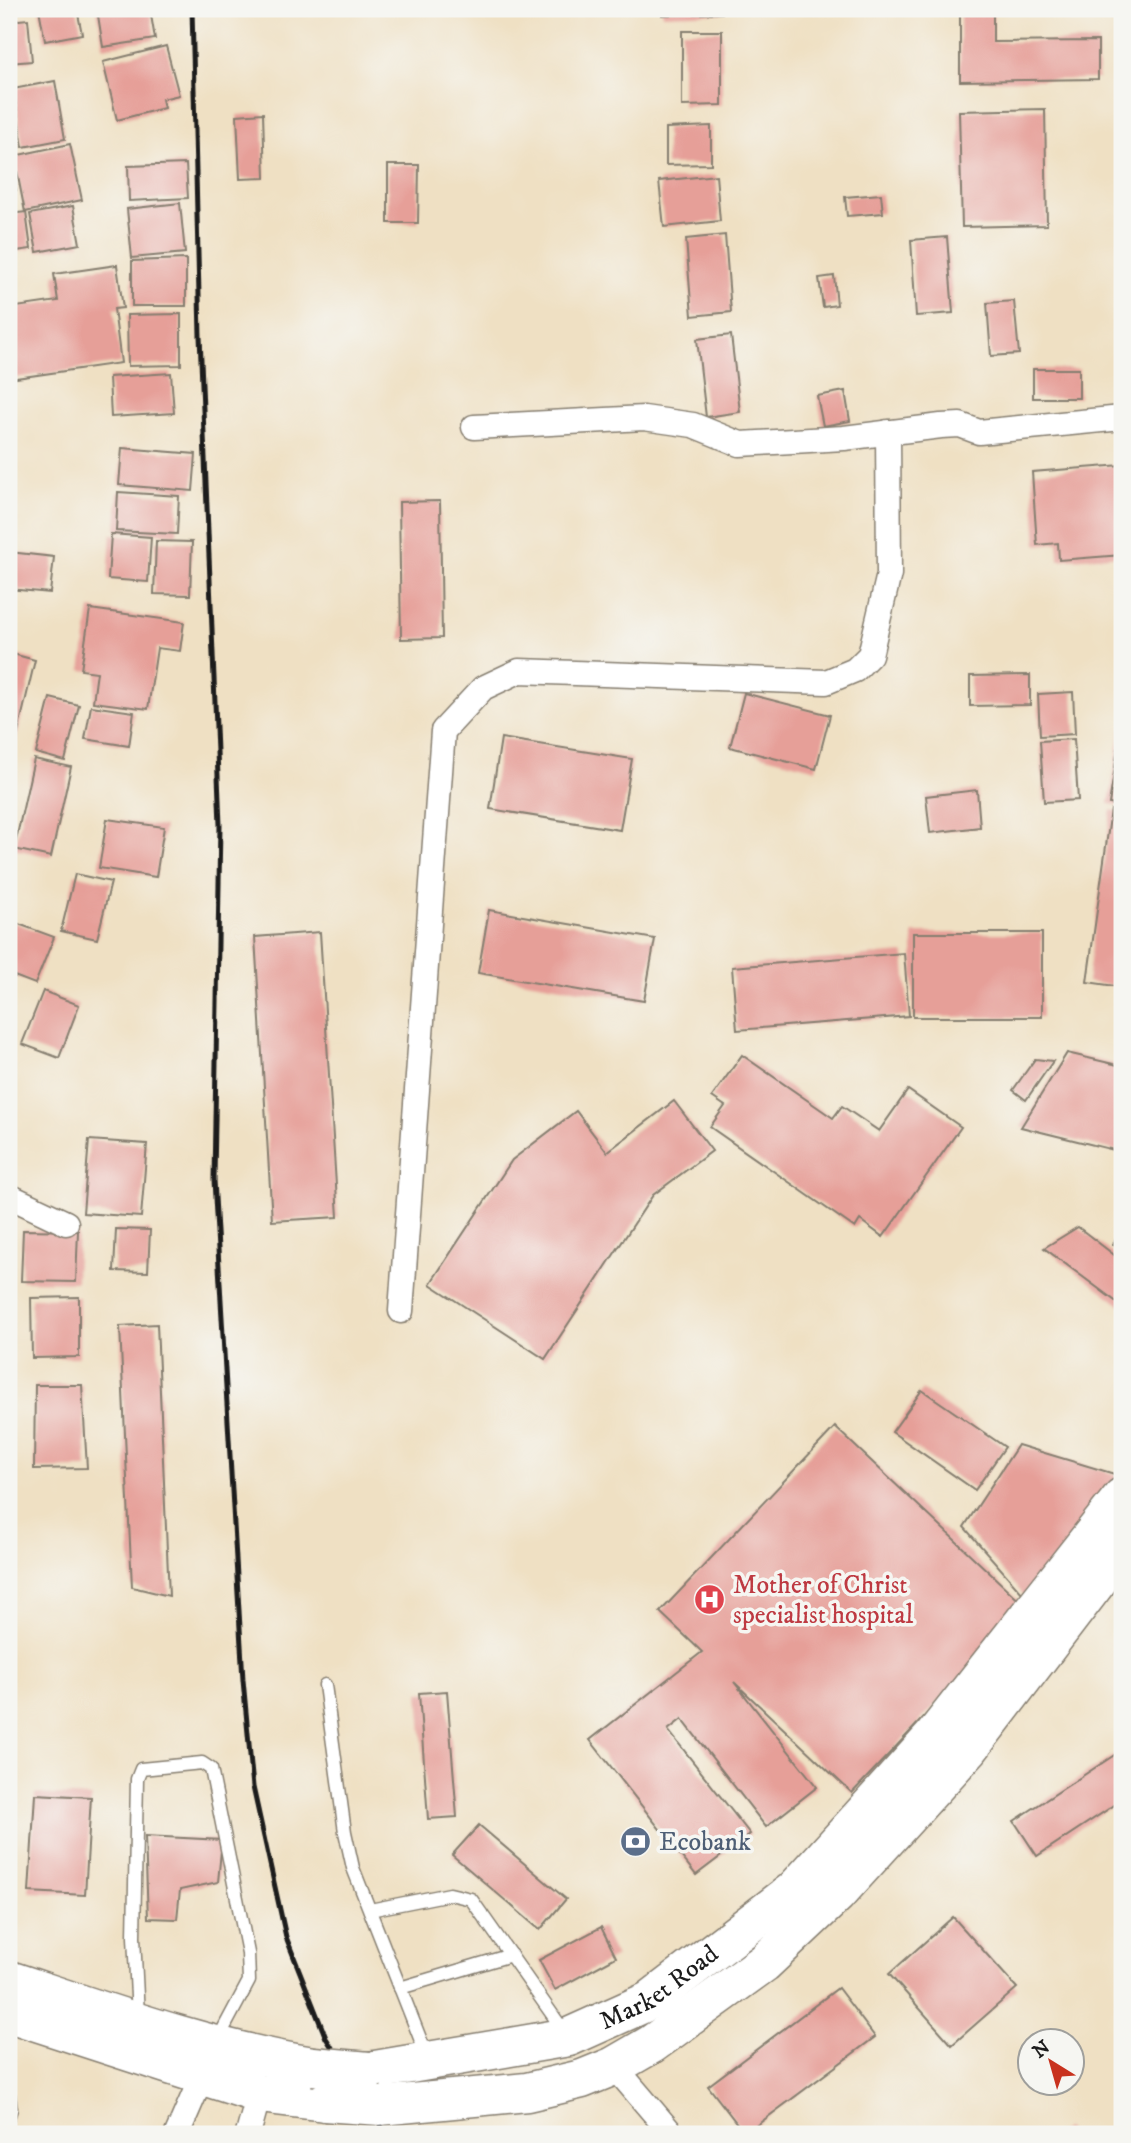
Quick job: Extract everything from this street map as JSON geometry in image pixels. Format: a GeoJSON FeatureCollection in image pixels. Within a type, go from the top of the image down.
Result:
{"type":"FeatureCollection","features":[{"type":"Feature","properties":{"kind":"main road","name":"Market Road"},"geometry":{"type":"LineString","coordinates":[[9,1980],[139,2023],[209,2060],[259,2094],[325,2102],[375,2089],[430,2063],[569,2037],[649,2001],[794,1890],[933,1737],[1122,1497]]}},
{"type":"Feature","properties":{"kind":"main road","name":"Market Road"},"geometry":{"type":"LineString","coordinates":[[9,2013],[209,2060],[265,2058],[313,2066],[375,2089],[527,2092],[582,2079],[614,2066],[652,2044],[764,1963],[837,1894],[969,1749],[1122,1549]]}},
{"type":"Feature","properties":{"kind":"street"},"geometry":{"type":"LineString","coordinates":[[474,427],[644,418],[694,425],[740,444],[844,438],[960,425],[979,432],[1122,418]]}},
{"type":"Feature","properties":{"kind":"street"},"geometry":{"type":"LineString","coordinates":[[401,1311],[443,731],[483,688],[519,671],[826,682],[855,670],[870,656],[889,574],[888,432]]}},
{"type":"Feature","properties":{"kind":"street"},"geometry":{"type":"LineString","coordinates":[[9,1196],[66,1223]]}},
{"type":"Feature","properties":{"kind":"street"},"geometry":{"type":"LineString","coordinates":[[177,2134],[209,2060]]}},
{"type":"Feature","properties":{"kind":"street"},"geometry":{"type":"LineString","coordinates":[[614,2066],[672,2134]]}},
{"type":"Feature","properties":{"kind":"street"},"geometry":{"type":"LineString","coordinates":[[248,2134],[259,2094]]}},
{"type":"Feature","properties":{"kind":"lane"},"geometry":{"type":"LineString","coordinates":[[326,1685],[345,1832],[353,1868],[430,2063]]}},
{"type":"Feature","properties":{"kind":"lane"},"geometry":{"type":"LineString","coordinates":[[139,2023],[134,1937],[137,1779],[141,1769],[202,1763],[211,1769],[248,1953],[249,1981],[209,2060]]}},
{"type":"Feature","properties":{"kind":"lane"},"geometry":{"type":"LineString","coordinates":[[370,1910],[450,1894],[471,1899],[569,2037]]}},
{"type":"Feature","properties":{"kind":"lane"},"geometry":{"type":"LineString","coordinates":[[400,1988],[511,1955]]}},
{"type":"Feature","properties":{"kind":"lane"},"geometry":{"type":"LineString","coordinates":[[9,2095],[9,2115]]}},
{"type":"Feature","properties":{"kind":"building"},"geometry":{"type":"Polygon","coordinates":[[[39,9],[77,9],[82,34],[45,41],[39,9]]]}},
{"type":"Feature","properties":{"kind":"building"},"geometry":{"type":"Polygon","coordinates":[[[97,9],[150,9],[155,39],[103,47],[97,9]]]}},
{"type":"Feature","properties":{"kind":"building"},"geometry":{"type":"Polygon","coordinates":[[[662,9],[722,9],[722,13],[662,15],[662,9]]]}},
{"type":"Feature","properties":{"kind":"building"},"geometry":{"type":"Polygon","coordinates":[[[960,9],[993,9],[993,42],[1098,41],[1098,79],[960,81],[960,9]]]}},
{"type":"Feature","properties":{"kind":"building"},"geometry":{"type":"Polygon","coordinates":[[[28,19],[32,61],[9,63],[9,21],[28,19]]]}},
{"type":"Feature","properties":{"kind":"building"},"geometry":{"type":"Polygon","coordinates":[[[682,31],[722,31],[722,105],[682,106],[682,31]]]}},
{"type":"Feature","properties":{"kind":"building"},"geometry":{"type":"Polygon","coordinates":[[[166,46],[179,95],[162,99],[164,108],[117,120],[103,62],[166,46]]]}},
{"type":"Feature","properties":{"kind":"building"},"geometry":{"type":"Polygon","coordinates":[[[55,81],[65,139],[23,147],[13,89],[55,81]]]}},
{"type":"Feature","properties":{"kind":"building"},"geometry":{"type":"Polygon","coordinates":[[[9,99],[19,147],[9,149],[9,99]]]}},
{"type":"Feature","properties":{"kind":"building"},"geometry":{"type":"Polygon","coordinates":[[[1045,109],[1047,225],[962,227],[959,111],[1045,109]]]}},
{"type":"Feature","properties":{"kind":"building"},"geometry":{"type":"Polygon","coordinates":[[[263,113],[265,178],[240,179],[237,115],[263,113]]]}},
{"type":"Feature","properties":{"kind":"building"},"geometry":{"type":"Polygon","coordinates":[[[711,126],[711,164],[666,165],[666,128],[711,126]]]}},
{"type":"Feature","properties":{"kind":"building"},"geometry":{"type":"Polygon","coordinates":[[[70,144],[82,200],[25,212],[14,156],[70,144]]]}},
{"type":"Feature","properties":{"kind":"building"},"geometry":{"type":"Polygon","coordinates":[[[186,164],[188,198],[129,201],[128,166],[186,164]]]}},
{"type":"Feature","properties":{"kind":"building"},"geometry":{"type":"Polygon","coordinates":[[[388,165],[419,165],[418,223],[388,223],[388,165]]]}},
{"type":"Feature","properties":{"kind":"building"},"geometry":{"type":"Polygon","coordinates":[[[9,166],[16,190],[9,192],[9,166]]]}},
{"type":"Feature","properties":{"kind":"building"},"geometry":{"type":"Polygon","coordinates":[[[716,175],[720,221],[664,227],[659,181],[716,175]]]}},
{"type":"Feature","properties":{"kind":"building"},"geometry":{"type":"Polygon","coordinates":[[[881,194],[883,213],[847,216],[845,197],[881,194]]]}},
{"type":"Feature","properties":{"kind":"building"},"geometry":{"type":"Polygon","coordinates":[[[180,203],[185,253],[132,258],[127,209],[180,203]]]}},
{"type":"Feature","properties":{"kind":"building"},"geometry":{"type":"Polygon","coordinates":[[[73,206],[80,244],[37,252],[30,214],[73,206]]]}},
{"type":"Feature","properties":{"kind":"building"},"geometry":{"type":"Polygon","coordinates":[[[26,212],[31,249],[9,252],[9,214],[26,212]]]}},
{"type":"Feature","properties":{"kind":"building"},"geometry":{"type":"Polygon","coordinates":[[[725,235],[731,312],[692,316],[686,239],[725,235]]]}},
{"type":"Feature","properties":{"kind":"building"},"geometry":{"type":"Polygon","coordinates":[[[947,237],[953,313],[916,316],[911,240],[947,237]]]}},
{"type":"Feature","properties":{"kind":"building"},"geometry":{"type":"Polygon","coordinates":[[[186,259],[186,306],[132,306],[132,261],[186,259]]]}},
{"type":"Feature","properties":{"kind":"building"},"geometry":{"type":"Polygon","coordinates":[[[117,265],[123,308],[114,309],[121,363],[9,379],[9,308],[58,301],[54,274],[117,265]]]}},
{"type":"Feature","properties":{"kind":"building"},"geometry":{"type":"Polygon","coordinates":[[[834,276],[837,305],[823,307],[819,278],[834,276]]]}},
{"type":"Feature","properties":{"kind":"building"},"geometry":{"type":"Polygon","coordinates":[[[1014,301],[1019,354],[991,356],[987,303],[1014,301]]]}},
{"type":"Feature","properties":{"kind":"building"},"geometry":{"type":"Polygon","coordinates":[[[181,314],[181,365],[128,366],[127,315],[181,314]]]}},
{"type":"Feature","properties":{"kind":"building"},"geometry":{"type":"Polygon","coordinates":[[[731,335],[740,412],[706,417],[697,339],[731,335]]]}},
{"type":"Feature","properties":{"kind":"building"},"geometry":{"type":"Polygon","coordinates":[[[1033,369],[1079,369],[1079,398],[1033,398],[1033,369]]]}},
{"type":"Feature","properties":{"kind":"building"},"geometry":{"type":"Polygon","coordinates":[[[171,373],[174,413],[111,417],[109,377],[171,373]]]}},
{"type":"Feature","properties":{"kind":"building"},"geometry":{"type":"Polygon","coordinates":[[[845,391],[850,421],[823,426],[817,396],[845,391]]]}},
{"type":"Feature","properties":{"kind":"building"},"geometry":{"type":"Polygon","coordinates":[[[122,448],[196,454],[193,491],[119,485],[122,448]]]}},
{"type":"Feature","properties":{"kind":"building"},"geometry":{"type":"Polygon","coordinates":[[[1122,465],[1122,555],[1059,560],[1058,543],[1037,545],[1032,472],[1122,465]]]}},
{"type":"Feature","properties":{"kind":"building"},"geometry":{"type":"Polygon","coordinates":[[[118,492],[179,496],[177,534],[116,531],[118,492]]]}},
{"type":"Feature","properties":{"kind":"building"},"geometry":{"type":"Polygon","coordinates":[[[440,501],[442,638],[401,639],[399,502],[440,501]]]}},
{"type":"Feature","properties":{"kind":"building"},"geometry":{"type":"Polygon","coordinates":[[[111,534],[151,537],[148,582],[108,579],[111,534]]]}},
{"type":"Feature","properties":{"kind":"building"},"geometry":{"type":"Polygon","coordinates":[[[156,541],[192,542],[190,595],[154,594],[156,541]]]}},
{"type":"Feature","properties":{"kind":"building"},"geometry":{"type":"Polygon","coordinates":[[[9,552],[54,557],[50,593],[9,589],[9,552]]]}},
{"type":"Feature","properties":{"kind":"building"},"geometry":{"type":"Polygon","coordinates":[[[90,609],[184,622],[180,651],[157,648],[148,709],[93,702],[97,672],[81,670],[90,609]]]}},
{"type":"Feature","properties":{"kind":"building"},"geometry":{"type":"Polygon","coordinates":[[[9,653],[35,660],[10,766],[9,766],[9,653]]]}},
{"type":"Feature","properties":{"kind":"building"},"geometry":{"type":"Polygon","coordinates":[[[1030,675],[1030,705],[970,706],[970,676],[1030,675]]]}},
{"type":"Feature","properties":{"kind":"building"},"geometry":{"type":"Polygon","coordinates":[[[1073,692],[1075,734],[1040,736],[1038,694],[1073,692]]]}},
{"type":"Feature","properties":{"kind":"building"},"geometry":{"type":"Polygon","coordinates":[[[744,693],[830,715],[816,769],[730,747],[744,693]]]}},
{"type":"Feature","properties":{"kind":"building"},"geometry":{"type":"Polygon","coordinates":[[[50,698],[79,705],[65,761],[36,753],[50,698]]]}},
{"type":"Feature","properties":{"kind":"building"},"geometry":{"type":"Polygon","coordinates":[[[91,706],[134,712],[129,746],[85,739],[91,706]]]}},
{"type":"Feature","properties":{"kind":"building"},"geometry":{"type":"Polygon","coordinates":[[[1122,730],[1122,806],[1109,804],[1122,730]]]}},
{"type":"Feature","properties":{"kind":"building"},"geometry":{"type":"Polygon","coordinates":[[[501,738],[632,759],[620,830],[490,809],[501,738]]]}},
{"type":"Feature","properties":{"kind":"building"},"geometry":{"type":"Polygon","coordinates":[[[1074,739],[1078,800],[1044,802],[1040,741],[1074,739]]]}},
{"type":"Feature","properties":{"kind":"building"},"geometry":{"type":"Polygon","coordinates":[[[34,759],[71,767],[51,857],[14,849],[34,759]]]}},
{"type":"Feature","properties":{"kind":"building"},"geometry":{"type":"Polygon","coordinates":[[[977,790],[980,827],[930,833],[926,796],[977,790]]]}},
{"type":"Feature","properties":{"kind":"building"},"geometry":{"type":"Polygon","coordinates":[[[1111,810],[1122,812],[1122,987],[1087,982],[1111,810]]]}},
{"type":"Feature","properties":{"kind":"building"},"geometry":{"type":"Polygon","coordinates":[[[107,819],[164,827],[156,877],[99,868],[107,819]]]}},
{"type":"Feature","properties":{"kind":"building"},"geometry":{"type":"Polygon","coordinates":[[[75,874],[111,882],[97,939],[61,931],[75,874]]]}},
{"type":"Feature","properties":{"kind":"building"},"geometry":{"type":"Polygon","coordinates":[[[489,910],[655,939],[644,1001],[478,973],[489,910]]]}},
{"type":"Feature","properties":{"kind":"building"},"geometry":{"type":"Polygon","coordinates":[[[13,922],[54,937],[35,984],[9,974],[9,932],[13,922]]]}},
{"type":"Feature","properties":{"kind":"building"},"geometry":{"type":"Polygon","coordinates":[[[320,932],[338,1217],[272,1221],[255,937],[320,932]]]}},
{"type":"Feature","properties":{"kind":"building"},"geometry":{"type":"Polygon","coordinates":[[[913,933],[1042,933],[1042,1017],[913,1017],[913,933]]]}},
{"type":"Feature","properties":{"kind":"building"},"geometry":{"type":"Polygon","coordinates":[[[904,953],[909,1016],[737,1030],[732,967],[904,953]]]}},
{"type":"Feature","properties":{"kind":"building"},"geometry":{"type":"Polygon","coordinates":[[[43,991],[79,1005],[59,1058],[22,1044],[43,991]]]}},
{"type":"Feature","properties":{"kind":"building"},"geometry":{"type":"Polygon","coordinates":[[[1067,1053],[1122,1066],[1122,1152],[1021,1127],[1067,1053]]]}},
{"type":"Feature","properties":{"kind":"building"},"geometry":{"type":"Polygon","coordinates":[[[742,1055],[833,1118],[842,1106],[879,1131],[908,1090],[961,1127],[883,1237],[860,1220],[855,1228],[710,1127],[725,1106],[712,1097],[742,1055]]]}},
{"type":"Feature","properties":{"kind":"building"},"geometry":{"type":"Polygon","coordinates":[[[1035,1059],[1053,1061],[1026,1100],[1013,1090],[1035,1059]]]}},
{"type":"Feature","properties":{"kind":"building"},"geometry":{"type":"Polygon","coordinates":[[[674,1101],[712,1151],[653,1195],[545,1359],[430,1284],[512,1160],[576,1111],[607,1152],[674,1101]]]}},
{"type":"Feature","properties":{"kind":"building"},"geometry":{"type":"Polygon","coordinates":[[[89,1140],[147,1144],[141,1217],[83,1213],[89,1140]]]}},
{"type":"Feature","properties":{"kind":"building"},"geometry":{"type":"Polygon","coordinates":[[[1078,1227],[1122,1261],[1122,1306],[1044,1248],[1078,1227]]]}},
{"type":"Feature","properties":{"kind":"building"},"geometry":{"type":"Polygon","coordinates":[[[1122,1228],[1122,1249],[1113,1244],[1122,1228]]]}},
{"type":"Feature","properties":{"kind":"building"},"geometry":{"type":"Polygon","coordinates":[[[116,1229],[150,1230],[148,1272],[114,1271],[116,1229]]]}},
{"type":"Feature","properties":{"kind":"building"},"geometry":{"type":"Polygon","coordinates":[[[23,1230],[78,1231],[76,1282],[21,1281],[23,1230]]]}},
{"type":"Feature","properties":{"kind":"building"},"geometry":{"type":"Polygon","coordinates":[[[79,1297],[79,1357],[32,1358],[31,1298],[79,1297]]]}},
{"type":"Feature","properties":{"kind":"building"},"geometry":{"type":"Polygon","coordinates":[[[157,1324],[169,1596],[132,1587],[120,1326],[157,1324]]]}},
{"type":"Feature","properties":{"kind":"building"},"geometry":{"type":"Polygon","coordinates":[[[35,1385],[82,1385],[87,1468],[34,1469],[35,1385]]]}},
{"type":"Feature","properties":{"kind":"building"},"geometry":{"type":"Polygon","coordinates":[[[922,1390],[1005,1447],[975,1490],[892,1432],[922,1390]]]}},
{"type":"Feature","properties":{"kind":"building"},"geometry":{"type":"Polygon","coordinates":[[[835,1427],[1027,1608],[852,1793],[734,1682],[817,1787],[766,1827],[682,1719],[668,1730],[750,1834],[696,1875],[590,1740],[702,1652],[660,1612],[835,1427]]]}},
{"type":"Feature","properties":{"kind":"building"},"geometry":{"type":"Polygon","coordinates":[[[1018,1445],[1118,1475],[1029,1601],[964,1527],[1018,1445]]]}},
{"type":"Feature","properties":{"kind":"building"},"geometry":{"type":"Polygon","coordinates":[[[447,1691],[457,1817],[428,1819],[419,1693],[447,1691]]]}},
{"type":"Feature","properties":{"kind":"building"},"geometry":{"type":"Polygon","coordinates":[[[1122,1750],[1122,1800],[1037,1856],[1014,1821],[1122,1750]]]}},
{"type":"Feature","properties":{"kind":"building"},"geometry":{"type":"Polygon","coordinates":[[[35,1794],[91,1797],[85,1895],[29,1892],[35,1794]]]}},
{"type":"Feature","properties":{"kind":"building"},"geometry":{"type":"Polygon","coordinates":[[[479,1825],[566,1899],[540,1930],[452,1855],[479,1825]]]}},
{"type":"Feature","properties":{"kind":"building"},"geometry":{"type":"Polygon","coordinates":[[[145,1836],[222,1840],[218,1882],[180,1890],[177,1919],[148,1918],[145,1836]]]}},
{"type":"Feature","properties":{"kind":"building"},"geometry":{"type":"Polygon","coordinates":[[[953,1917],[1017,1988],[952,2045],[889,1974],[953,1917]]]}},
{"type":"Feature","properties":{"kind":"building"},"geometry":{"type":"Polygon","coordinates":[[[601,1927],[616,1957],[555,1990],[539,1960],[601,1927]]]}},
{"type":"Feature","properties":{"kind":"building"},"geometry":{"type":"Polygon","coordinates":[[[838,1988],[875,2037],[745,2134],[708,2086],[838,1988]]]}},
{"type":"Feature","properties":{"kind":"building"},"geometry":{"type":"Polygon","coordinates":[[[1065,2128],[1070,2134],[1056,2134],[1065,2128]]]}},
{"type":"Feature","properties":{"kind":"railway"},"geometry":{"type":"LineString","coordinates":[[192,9],[200,336],[220,825],[214,1180],[243,1680],[253,1787],[286,1937],[326,2038],[386,2134]]}},
{"type":"Feature","properties":{"kind":"place","name":"Mother of Christ specialist hospital"},"geometry":{"type":"Point","coordinates":[710,1600]}},
{"type":"Feature","properties":{"kind":"place","name":"Ecobank"},"geometry":{"type":"Point","coordinates":[636,1842]}}]}
